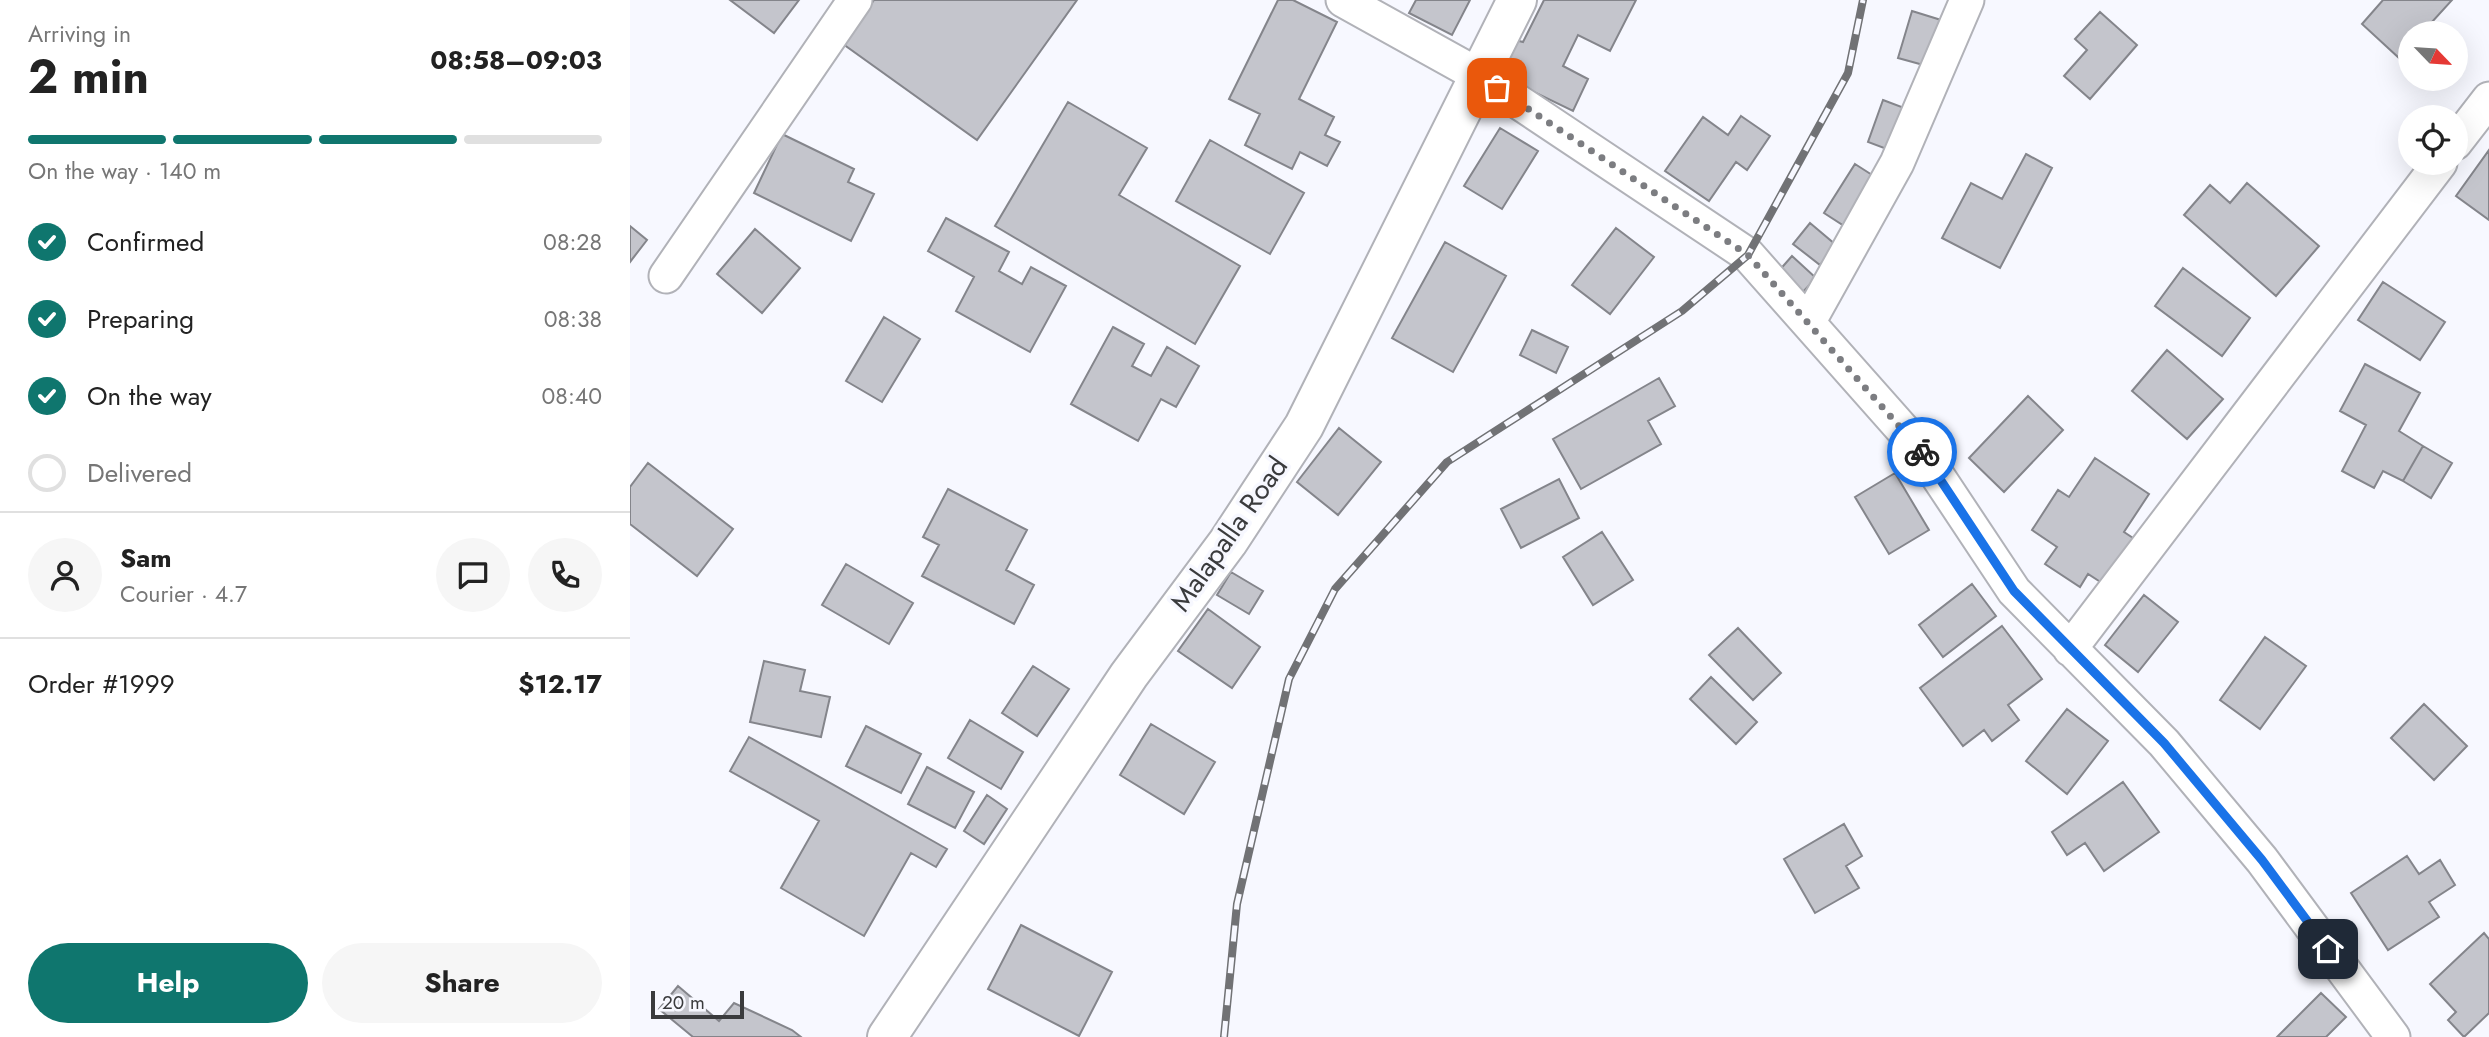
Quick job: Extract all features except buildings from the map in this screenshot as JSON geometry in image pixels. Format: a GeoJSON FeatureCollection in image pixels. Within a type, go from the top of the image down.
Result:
{"type":"FeatureCollection","features":[{"type":"Feature","properties":{"kind":"street"},"geometry":{"type":"LineString","coordinates":[[666,276],[855,0]]}},
{"type":"Feature","properties":{"kind":"street"},"geometry":{"type":"LineString","coordinates":[[1343,0],[1478,75],[1748,255],[1919,448],[2014,591],[2164,743],[2262,860],[2393,1037]]}},
{"type":"Feature","properties":{"kind":"street","name":"Malapalla Road"},"geometry":{"type":"LineString","coordinates":[[887,1037],[1129,675],[1228,542],[1304,426],[1517,0]]}},
{"type":"Feature","properties":{"kind":"street"},"geometry":{"type":"LineString","coordinates":[[1808,321],[1897,163],[1967,0]]}},
{"type":"Feature","properties":{"kind":"street"},"geometry":{"type":"LineString","coordinates":[[2468,126],[2489,99]]}},
{"type":"Feature","properties":{"kind":"street"},"geometry":{"type":"LineString","coordinates":[[2070,649],[2431,175]]}},
{"type":"Feature","properties":{"kind":"railway"},"geometry":{"type":"LineString","coordinates":[[1224,1037],[1237,904],[1289,679],[1335,589],[1447,462],[1682,311],[1748,255],[1848,73],[1863,0]]}},
{"type":"Feature","properties":{"kind":"way so far"},"geometry":{"type":"LineString","coordinates":[[1497,88],[1748,255],[1922,452]]}},
{"type":"Feature","properties":{"kind":"route"},"geometry":{"type":"LineString","coordinates":[[1922,452],[2014,591],[2164,743],[2262,860],[2328,949]]}}]}
